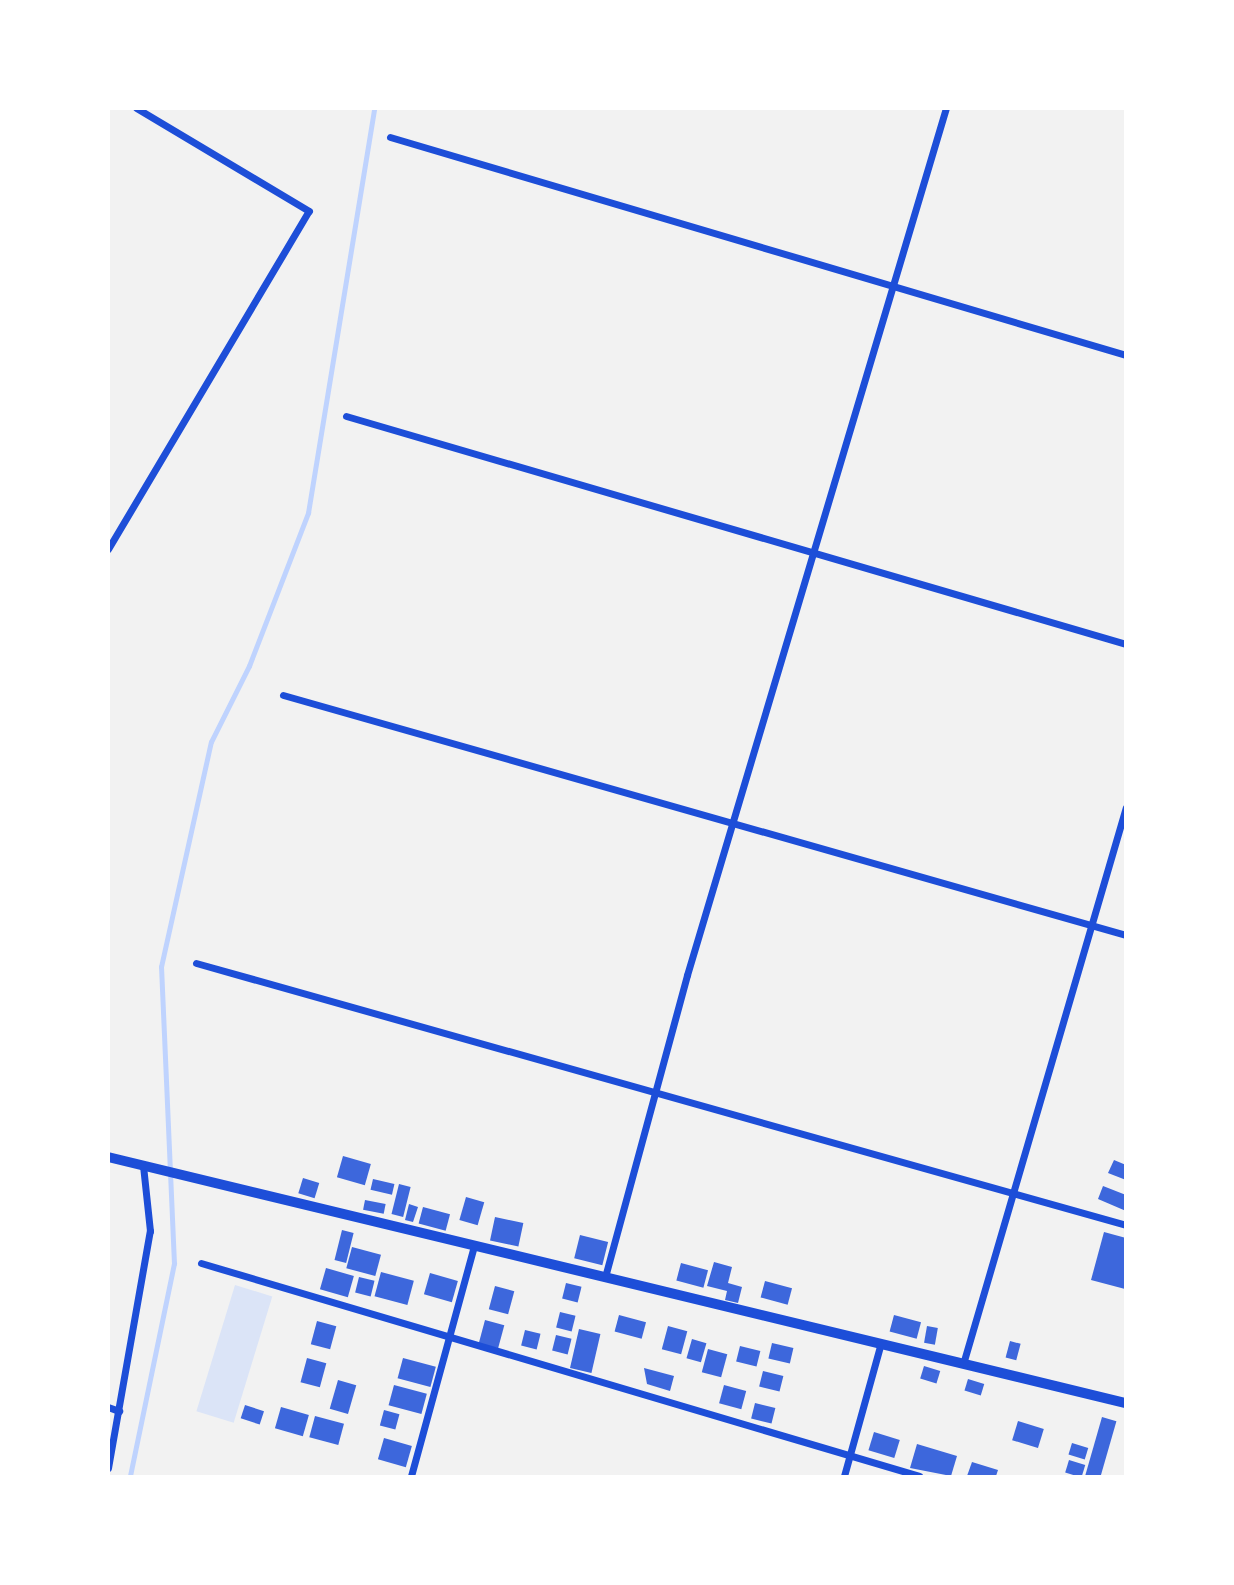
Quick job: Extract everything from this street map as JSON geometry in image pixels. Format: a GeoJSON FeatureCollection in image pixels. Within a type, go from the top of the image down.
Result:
{"type":"FeatureCollection","features":[{"type":"Feature","properties":{"kind":"street"},"geometry":{"type":"LineString","coordinates":[[108,549],[309,211],[136,108]]}},
{"type":"Feature","properties":{"kind":"street"},"geometry":{"type":"LineString","coordinates":[[605,1277],[654,1089],[732,820],[816,554],[946,108]]}},
{"type":"Feature","properties":{"kind":"street"},"geometry":{"type":"LineString","coordinates":[[390,138],[1125,355]]}},
{"type":"Feature","properties":{"kind":"street"},"geometry":{"type":"LineString","coordinates":[[346,416],[1125,644]]}},
{"type":"Feature","properties":{"kind":"street"},"geometry":{"type":"LineString","coordinates":[[282,695],[732,820],[1125,935]]}},
{"type":"Feature","properties":{"kind":"street"},"geometry":{"type":"LineString","coordinates":[[963,1364],[1125,807]]}},
{"type":"Feature","properties":{"kind":"street"},"geometry":{"type":"LineString","coordinates":[[196,963],[654,1089],[1125,1225]]}},
{"type":"Feature","properties":{"kind":"street"},"geometry":{"type":"LineString","coordinates":[[108,1157],[1125,1403]]}},
{"type":"Feature","properties":{"kind":"street"},"geometry":{"type":"LineString","coordinates":[[108,1468],[150,1231],[143,1165]]}},
{"type":"Feature","properties":{"kind":"street"},"geometry":{"type":"LineString","coordinates":[[411,1476],[474,1245]]}},
{"type":"Feature","properties":{"kind":"street"},"geometry":{"type":"LineString","coordinates":[[201,1263],[449,1339],[919,1476]]}},
{"type":"Feature","properties":{"kind":"street"},"geometry":{"type":"LineString","coordinates":[[844,1476],[881,1343]]}},
{"type":"Feature","properties":{"kind":"street"},"geometry":{"type":"LineString","coordinates":[[108,1408],[119,1410]]}},
{"type":"Feature","properties":{"kind":"shaded area"},"geometry":{"type":"Polygon","coordinates":[[[235,1285],[272,1296],[234,1423],[196,1411],[235,1285]]]}},
{"type":"Feature","properties":{"kind":"building"},"geometry":{"type":"Polygon","coordinates":[[[343,1156],[371,1164],[365,1185],[337,1177],[343,1156]]]}},
{"type":"Feature","properties":{"kind":"building"},"geometry":{"type":"Polygon","coordinates":[[[1114,1160],[1126,1165],[1126,1180],[1108,1173],[1114,1160]]]}},
{"type":"Feature","properties":{"kind":"building"},"geometry":{"type":"Polygon","coordinates":[[[303,1178],[319,1183],[315,1198],[298,1193],[303,1178]]]}},
{"type":"Feature","properties":{"kind":"building"},"geometry":{"type":"Polygon","coordinates":[[[373,1179],[394,1184],[392,1195],[371,1190],[373,1179]]]}},
{"type":"Feature","properties":{"kind":"building"},"geometry":{"type":"Polygon","coordinates":[[[399,1184],[411,1187],[403,1217],[392,1214],[399,1184]]]}},
{"type":"Feature","properties":{"kind":"building"},"geometry":{"type":"Polygon","coordinates":[[[1103,1186],[1126,1195],[1126,1211],[1098,1199],[1103,1186]]]}},
{"type":"Feature","properties":{"kind":"building"},"geometry":{"type":"Polygon","coordinates":[[[466,1197],[484,1202],[478,1225],[459,1220],[466,1197]]]}},
{"type":"Feature","properties":{"kind":"building"},"geometry":{"type":"Polygon","coordinates":[[[365,1200],[386,1204],[384,1214],[363,1210],[365,1200]]]}},
{"type":"Feature","properties":{"kind":"building"},"geometry":{"type":"Polygon","coordinates":[[[409,1204],[418,1207],[413,1222],[405,1220],[409,1204]]]}},
{"type":"Feature","properties":{"kind":"building"},"geometry":{"type":"Polygon","coordinates":[[[423,1207],[450,1214],[446,1231],[419,1223],[423,1207]]]}},
{"type":"Feature","properties":{"kind":"building"},"geometry":{"type":"Polygon","coordinates":[[[495,1217],[523,1223],[518,1247],[490,1240],[495,1217]]]}},
{"type":"Feature","properties":{"kind":"building"},"geometry":{"type":"Polygon","coordinates":[[[342,1230],[354,1233],[346,1263],[335,1260],[342,1230]]]}},
{"type":"Feature","properties":{"kind":"building"},"geometry":{"type":"Polygon","coordinates":[[[1104,1232],[1126,1238],[1125,1289],[1091,1280],[1104,1232]]]}},
{"type":"Feature","properties":{"kind":"building"},"geometry":{"type":"Polygon","coordinates":[[[580,1235],[608,1242],[602,1265],[574,1258],[580,1235]]]}},
{"type":"Feature","properties":{"kind":"building"},"geometry":{"type":"Polygon","coordinates":[[[352,1247],[381,1255],[375,1276],[346,1268],[352,1247]]]}},
{"type":"Feature","properties":{"kind":"building"},"geometry":{"type":"Polygon","coordinates":[[[714,1262],[732,1267],[728,1283],[742,1287],[738,1303],[725,1300],[727,1291],[707,1286],[714,1262]]]}},
{"type":"Feature","properties":{"kind":"building"},"geometry":{"type":"Polygon","coordinates":[[[681,1263],[708,1270],[703,1288],[676,1280],[681,1263]]]}},
{"type":"Feature","properties":{"kind":"building"},"geometry":{"type":"Polygon","coordinates":[[[326,1268],[354,1276],[348,1297],[320,1289],[326,1268]]]}},
{"type":"Feature","properties":{"kind":"building"},"geometry":{"type":"Polygon","coordinates":[[[381,1272],[414,1281],[407,1305],[375,1296],[381,1272]]]}},
{"type":"Feature","properties":{"kind":"building"},"geometry":{"type":"Polygon","coordinates":[[[430,1273],[458,1281],[452,1302],[424,1294],[430,1273]]]}},
{"type":"Feature","properties":{"kind":"building"},"geometry":{"type":"Polygon","coordinates":[[[359,1277],[375,1281],[371,1296],[355,1293],[359,1277]]]}},
{"type":"Feature","properties":{"kind":"building"},"geometry":{"type":"Polygon","coordinates":[[[765,1281],[792,1288],[788,1305],[761,1297],[765,1281]]]}},
{"type":"Feature","properties":{"kind":"building"},"geometry":{"type":"Polygon","coordinates":[[[566,1283],[582,1287],[578,1302],[562,1299],[566,1283]]]}},
{"type":"Feature","properties":{"kind":"building"},"geometry":{"type":"Polygon","coordinates":[[[495,1286],[514,1291],[508,1314],[489,1309],[495,1286]]]}},
{"type":"Feature","properties":{"kind":"building"},"geometry":{"type":"Polygon","coordinates":[[[560,1312],[576,1316],[572,1331],[556,1328],[560,1312]]]}},
{"type":"Feature","properties":{"kind":"building"},"geometry":{"type":"Polygon","coordinates":[[[619,1315],[646,1322],[642,1339],[615,1331],[619,1315]]]}},
{"type":"Feature","properties":{"kind":"building"},"geometry":{"type":"Polygon","coordinates":[[[894,1315],[921,1322],[917,1339],[890,1331],[894,1315]]]}},
{"type":"Feature","properties":{"kind":"building"},"geometry":{"type":"Polygon","coordinates":[[[485,1320],[504,1325],[498,1348],[479,1343],[485,1320]]]}},
{"type":"Feature","properties":{"kind":"building"},"geometry":{"type":"Polygon","coordinates":[[[317,1321],[336,1326],[330,1349],[311,1344],[317,1321]]]}},
{"type":"Feature","properties":{"kind":"building"},"geometry":{"type":"Polygon","coordinates":[[[668,1326],[687,1331],[681,1354],[662,1349],[668,1326]]]}},
{"type":"Feature","properties":{"kind":"building"},"geometry":{"type":"Polygon","coordinates":[[[927,1326],[938,1328],[935,1345],[924,1343],[927,1326]]]}},
{"type":"Feature","properties":{"kind":"building"},"geometry":{"type":"Polygon","coordinates":[[[579,1329],[600,1334],[591,1373],[570,1368],[579,1329]]]}},
{"type":"Feature","properties":{"kind":"building"},"geometry":{"type":"Polygon","coordinates":[[[525,1330],[541,1334],[537,1349],[521,1346],[525,1330]]]}},
{"type":"Feature","properties":{"kind":"building"},"geometry":{"type":"Polygon","coordinates":[[[556,1335],[572,1339],[568,1354],[552,1351],[556,1335]]]}},
{"type":"Feature","properties":{"kind":"building"},"geometry":{"type":"Polygon","coordinates":[[[692,1339],[706,1343],[701,1362],[686,1358],[692,1339]]]}},
{"type":"Feature","properties":{"kind":"building"},"geometry":{"type":"Polygon","coordinates":[[[1010,1341],[1021,1344],[1016,1360],[1006,1357],[1010,1341]]]}},
{"type":"Feature","properties":{"kind":"building"},"geometry":{"type":"Polygon","coordinates":[[[772,1343],[793,1348],[790,1364],[768,1359],[772,1343]]]}},
{"type":"Feature","properties":{"kind":"building"},"geometry":{"type":"Polygon","coordinates":[[[740,1346],[760,1351],[757,1367],[736,1362],[740,1346]]]}},
{"type":"Feature","properties":{"kind":"building"},"geometry":{"type":"Polygon","coordinates":[[[708,1349],[727,1354],[721,1377],[702,1372],[708,1349]]]}},
{"type":"Feature","properties":{"kind":"building"},"geometry":{"type":"Polygon","coordinates":[[[307,1358],[326,1363],[320,1387],[301,1382],[307,1358]]]}},
{"type":"Feature","properties":{"kind":"building"},"geometry":{"type":"Polygon","coordinates":[[[403,1358],[436,1367],[430,1387],[398,1378],[403,1358]]]}},
{"type":"Feature","properties":{"kind":"building"},"geometry":{"type":"Polygon","coordinates":[[[924,1366],[940,1371],[936,1383],[920,1378],[924,1366]]]}},
{"type":"Feature","properties":{"kind":"building"},"geometry":{"type":"Polygon","coordinates":[[[644,1368],[674,1376],[670,1391],[647,1384],[644,1368]]]}},
{"type":"Feature","properties":{"kind":"building"},"geometry":{"type":"Polygon","coordinates":[[[763,1371],[783,1376],[780,1392],[759,1387],[763,1371]]]}},
{"type":"Feature","properties":{"kind":"building"},"geometry":{"type":"Polygon","coordinates":[[[968,1379],[984,1384],[981,1395],[964,1390],[968,1379]]]}},
{"type":"Feature","properties":{"kind":"building"},"geometry":{"type":"Polygon","coordinates":[[[338,1380],[356,1385],[348,1414],[330,1409],[338,1380]]]}},
{"type":"Feature","properties":{"kind":"building"},"geometry":{"type":"Polygon","coordinates":[[[394,1385],[427,1394],[421,1414],[389,1405],[394,1385]]]}},
{"type":"Feature","properties":{"kind":"building"},"geometry":{"type":"Polygon","coordinates":[[[724,1385],[746,1391],[741,1409],[719,1403],[724,1385]]]}},
{"type":"Feature","properties":{"kind":"building"},"geometry":{"type":"Polygon","coordinates":[[[755,1403],[775,1408],[772,1424],[751,1419],[755,1403]]]}},
{"type":"Feature","properties":{"kind":"building"},"geometry":{"type":"Polygon","coordinates":[[[245,1405],[264,1411],[260,1424],[241,1418],[245,1405]]]}},
{"type":"Feature","properties":{"kind":"building"},"geometry":{"type":"Polygon","coordinates":[[[281,1407],[309,1415],[303,1436],[275,1428],[281,1407]]]}},
{"type":"Feature","properties":{"kind":"building"},"geometry":{"type":"Polygon","coordinates":[[[384,1410],[399,1414],[395,1430],[380,1425],[384,1410]]]}},
{"type":"Feature","properties":{"kind":"building"},"geometry":{"type":"Polygon","coordinates":[[[315,1416],[344,1424],[338,1445],[309,1437],[315,1416]]]}},
{"type":"Feature","properties":{"kind":"building"},"geometry":{"type":"Polygon","coordinates":[[[1102,1417],[1116,1421],[1101,1476],[1085,1476],[1102,1417]]]}},
{"type":"Feature","properties":{"kind":"building"},"geometry":{"type":"Polygon","coordinates":[[[1018,1421],[1044,1429],[1038,1448],[1012,1440],[1018,1421]]]}},
{"type":"Feature","properties":{"kind":"building"},"geometry":{"type":"Polygon","coordinates":[[[874,1432],[900,1440],[894,1458],[868,1450],[874,1432]]]}},
{"type":"Feature","properties":{"kind":"building"},"geometry":{"type":"Polygon","coordinates":[[[384,1438],[412,1446],[406,1467],[378,1459],[384,1438]]]}},
{"type":"Feature","properties":{"kind":"building"},"geometry":{"type":"Polygon","coordinates":[[[1072,1443],[1088,1448],[1085,1459],[1068,1454],[1072,1443]]]}},
{"type":"Feature","properties":{"kind":"building"},"geometry":{"type":"Polygon","coordinates":[[[917,1444],[957,1456],[951,1476],[910,1468],[917,1444]]]}},
{"type":"Feature","properties":{"kind":"building"},"geometry":{"type":"Polygon","coordinates":[[[1069,1460],[1085,1465],[1082,1476],[1065,1472],[1069,1460]]]}},
{"type":"Feature","properties":{"kind":"building"},"geometry":{"type":"Polygon","coordinates":[[[972,1462],[998,1470],[996,1476],[967,1476],[972,1462]]]}},
{"type":"Feature","properties":{"kind":"waterway"},"geometry":{"type":"LineString","coordinates":[[130,1476],[174,1264],[161,967],[211,742],[249,666],[308,513],[374,108]]}}]}
